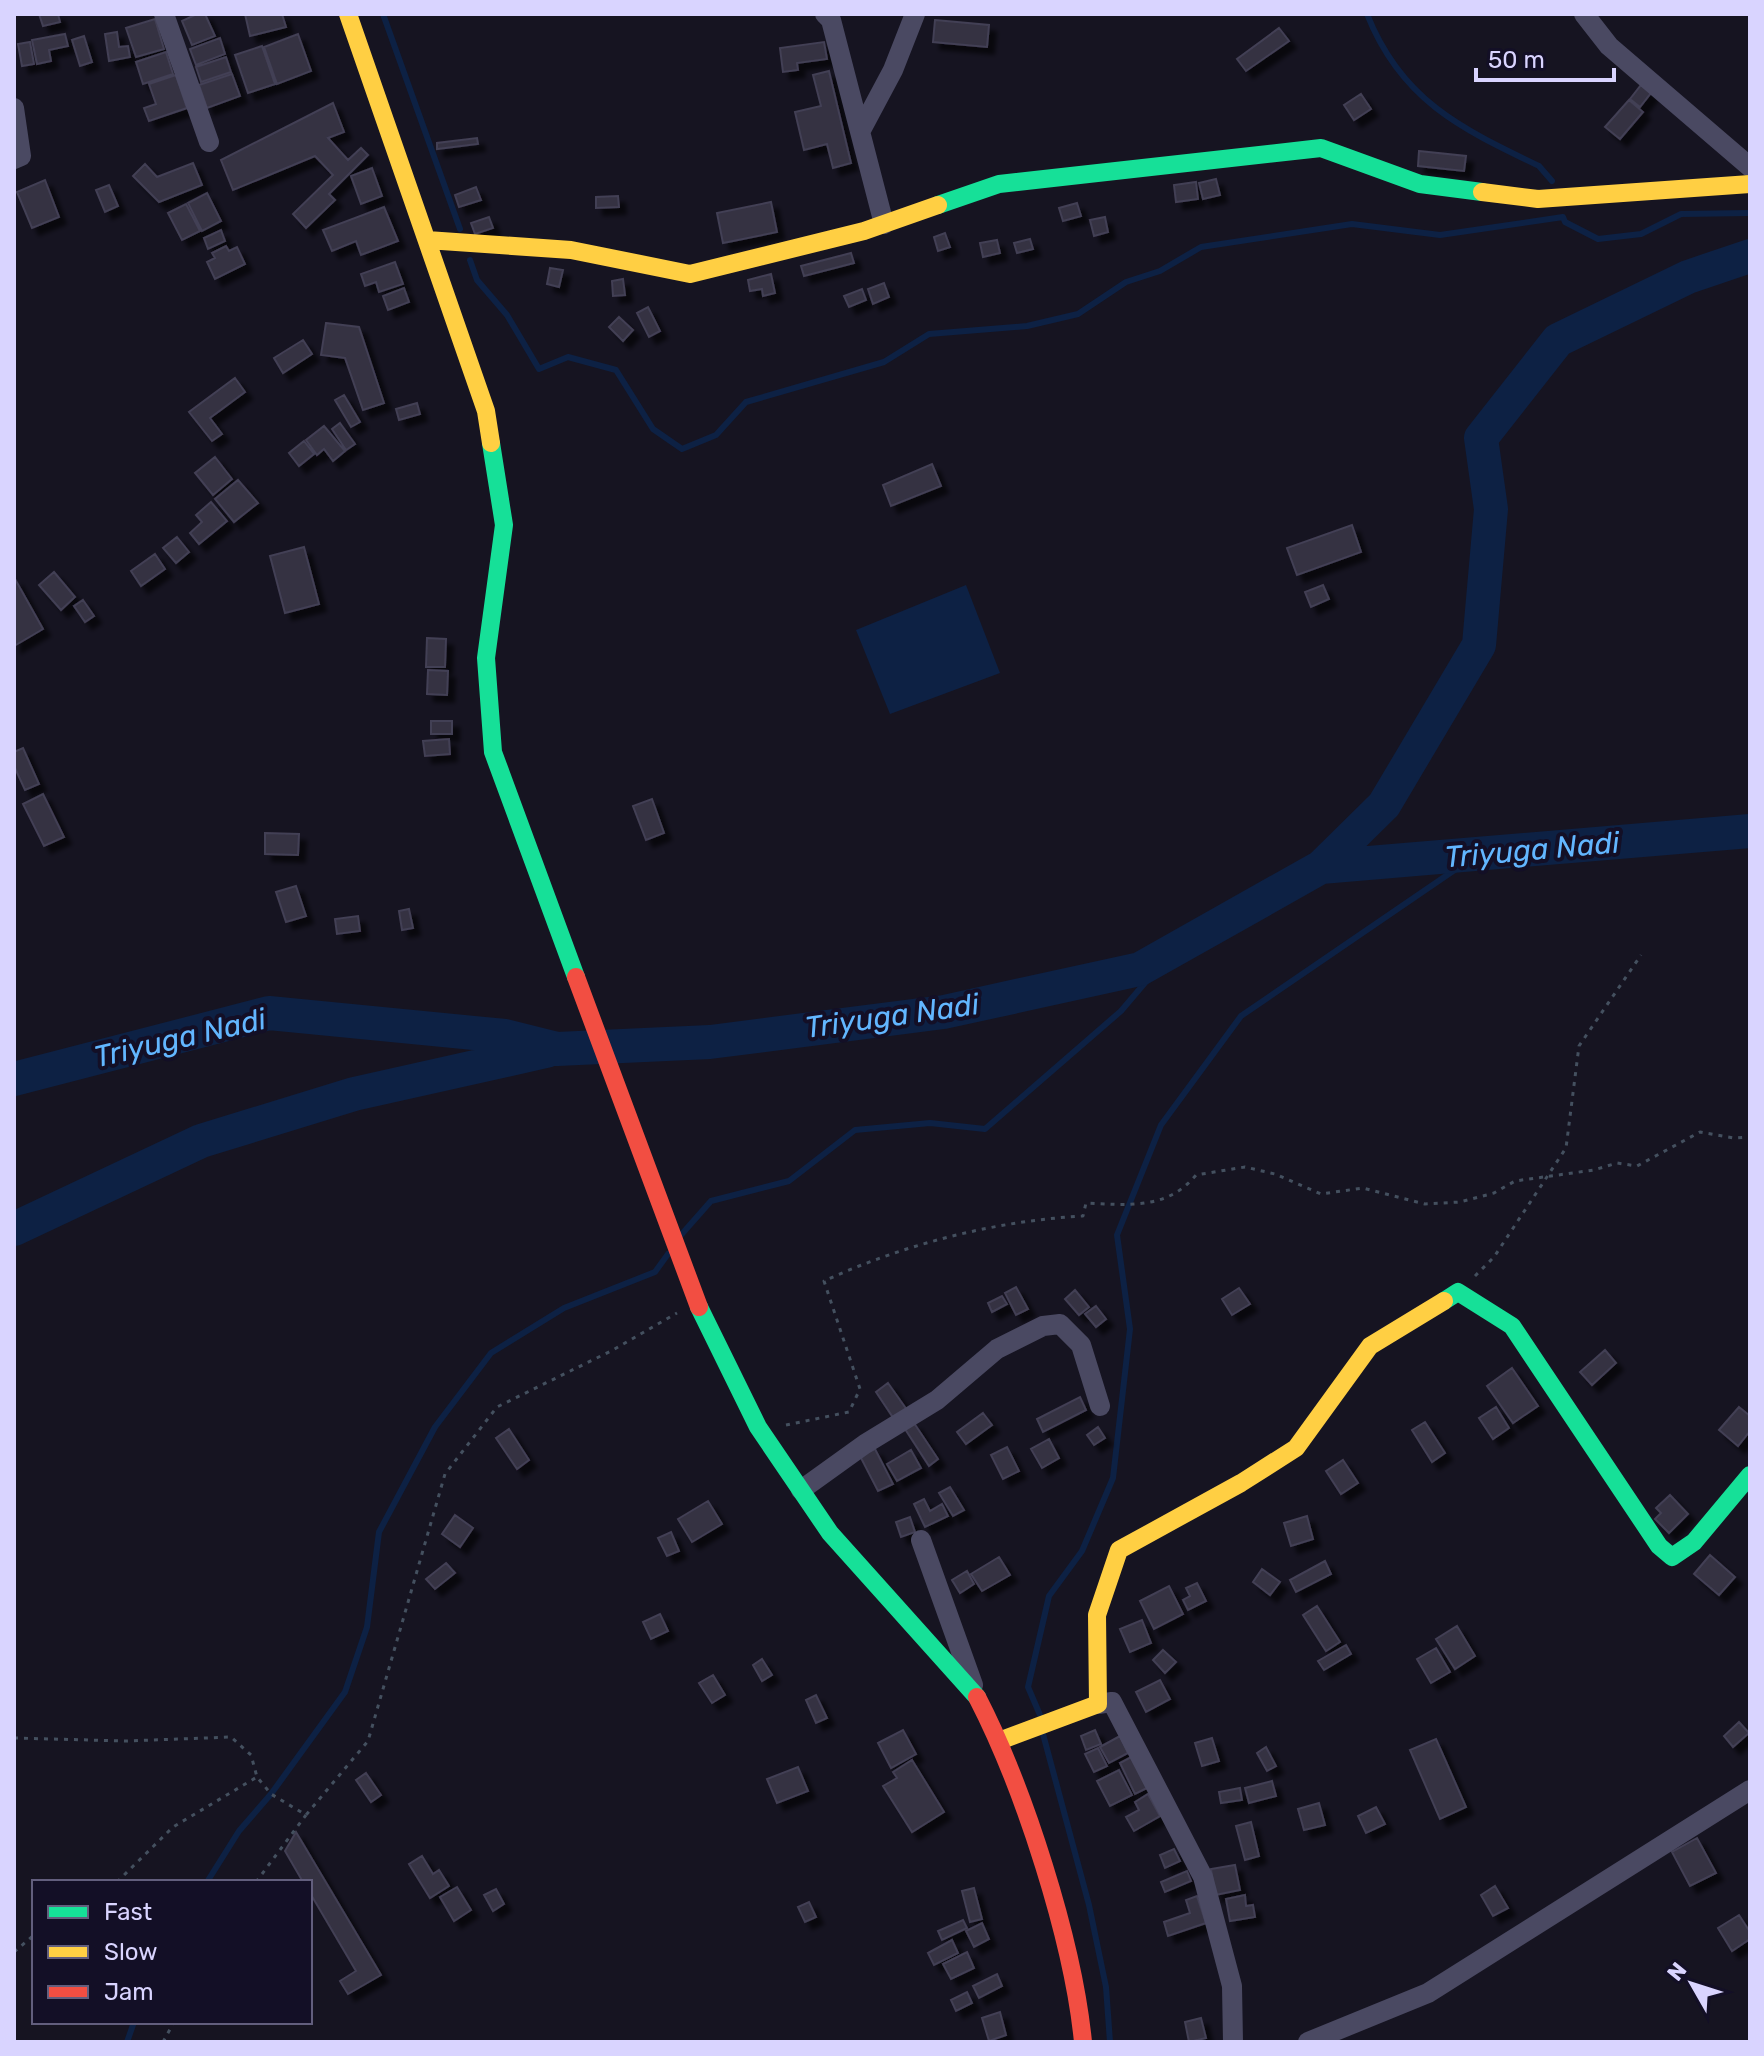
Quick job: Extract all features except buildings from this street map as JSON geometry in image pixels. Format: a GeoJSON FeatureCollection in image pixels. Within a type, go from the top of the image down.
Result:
{"type":"FeatureCollection","features":[{"type":"Feature","properties":{"kind":"street"},"geometry":{"type":"LineString","coordinates":[[164,14],[209,142]]}},
{"type":"Feature","properties":{"kind":"street"},"geometry":{"type":"LineString","coordinates":[[348,14],[486,411],[504,525],[486,658],[493,752],[680,1264],[758,1427],[830,1533],[977,1697]]}},
{"type":"Feature","properties":{"kind":"street"},"geometry":{"type":"LineString","coordinates":[[825,14],[831,20],[884,224]]}},
{"type":"Feature","properties":{"kind":"street"},"geometry":{"type":"LineString","coordinates":[[861,130],[893,70],[915,14]]}},
{"type":"Feature","properties":{"kind":"street"},"geometry":{"type":"LineString","coordinates":[[1584,14],[1609,46],[1750,167]]}},
{"type":"Feature","properties":{"kind":"street"},"geometry":{"type":"LineString","coordinates":[[14,108],[21,156],[14,159]]}},
{"type":"Feature","properties":{"kind":"street"},"geometry":{"type":"LineString","coordinates":[[427,240],[571,250],[690,274],[884,224],[999,184],[1321,148],[1420,184],[1538,199],[1750,184]]}},
{"type":"Feature","properties":{"kind":"street"},"geometry":{"type":"LineString","coordinates":[[1098,1704],[1097,1615],[1119,1550],[1241,1483],[1296,1448],[1329,1408],[1370,1346],[1458,1292],[1512,1326],[1659,1546],[1672,1557],[1694,1542],[1750,1475]]}},
{"type":"Feature","properties":{"kind":"street"},"geometry":{"type":"LineString","coordinates":[[801,1490],[865,1444],[937,1400],[997,1349],[1043,1326],[1060,1324],[1081,1345],[1100,1406]]}},
{"type":"Feature","properties":{"kind":"street"},"geometry":{"type":"LineString","coordinates":[[921,1540],[977,1697],[999,1741],[1045,1876],[1079,2000],[1083,2042]]}},
{"type":"Feature","properties":{"kind":"street"},"geometry":{"type":"LineString","coordinates":[[999,1741],[1098,1704],[1112,1702],[1203,1877],[1232,1986],[1233,2042]]}},
{"type":"Feature","properties":{"kind":"street"},"geometry":{"type":"LineString","coordinates":[[1308,2042],[1428,1993],[1750,1790]]}},
{"type":"Feature","properties":{"kind":"path"},"geometry":{"type":"LineString","coordinates":[[1458,1292],[1494,1257],[1566,1148],[1579,1046],[1641,955]]}},
{"type":"Feature","properties":{"kind":"path"},"geometry":{"type":"LineString","coordinates":[[758,1427],[802,1424],[849,1412],[860,1389],[824,1281],[925,1243],[990,1227],[1083,1216],[1086,1203],[1164,1201],[1185,1188],[1196,1175],[1245,1167],[1275,1174],[1321,1194],[1363,1188],[1425,1204],[1460,1202],[1494,1193],[1515,1181],[1617,1163],[1637,1166],[1700,1132],[1750,1137]]}},
{"type":"Feature","properties":{"kind":"path"},"geometry":{"type":"LineString","coordinates":[[257,1880],[306,1815],[368,1741],[445,1474],[497,1407],[613,1350],[674,1314],[698,1305]]}},
{"type":"Feature","properties":{"kind":"path"},"geometry":{"type":"LineString","coordinates":[[14,1738],[126,1741],[231,1737],[251,1755],[257,1777],[271,1794],[306,1815]]}},
{"type":"Feature","properties":{"kind":"path"},"geometry":{"type":"LineString","coordinates":[[119,1880],[173,1827],[257,1777]]}},
{"type":"Feature","properties":{"kind":"path"},"geometry":{"type":"LineString","coordinates":[[14,1952],[32,1937]]}},
{"type":"Feature","properties":{"kind":"path"},"geometry":{"type":"LineString","coordinates":[[163,2042],[173,2024]]}},
{"type":"Feature","properties":{"kind":"water"},"geometry":{"type":"Polygon","coordinates":[[[966,585],[1000,673],[890,714],[856,630],[966,585]]]}},
{"type":"Feature","properties":{"kind":"waterway"},"geometry":{"type":"LineString","coordinates":[[383,14],[460,229]]}},
{"type":"Feature","properties":{"kind":"waterway"},"geometry":{"type":"LineString","coordinates":[[1367,14],[1397,69],[1416,90],[1459,124],[1539,166],[1552,181]]}},
{"type":"Feature","properties":{"kind":"waterway"},"geometry":{"type":"LineString","coordinates":[[470,260],[477,280],[507,315],[539,369],[568,357],[616,370],[653,429],[682,449],[716,435],[746,402],[884,362],[929,334],[1027,326],[1078,314],[1126,282],[1160,271],[1201,247],[1352,224],[1440,235],[1563,217],[1565,222],[1598,239],[1641,234],[1681,214],[1750,213]]}},
{"type":"Feature","properties":{"kind":"waterway"},"geometry":{"type":"LineString","coordinates":[[1321,867],[1384,805],[1479,645],[1491,509],[1481,438],[1558,340],[1688,277],[1750,256]]}},
{"type":"Feature","properties":{"kind":"waterway","name":"Triyuga Nadi"},"geometry":{"type":"LineString","coordinates":[[14,1079],[269,1013],[505,1036],[557,1049],[710,1042],[944,1012],[1140,969],[1321,867],[1750,831]]}},
{"type":"Feature","properties":{"kind":"waterway"},"geometry":{"type":"LineString","coordinates":[[1040,1715],[1028,1687],[1049,1596],[1082,1551],[1113,1478],[1130,1329],[1117,1235],[1161,1125],[1241,1016],[1478,854]]}},
{"type":"Feature","properties":{"kind":"waterway"},"geometry":{"type":"LineString","coordinates":[[681,1235],[711,1201],[789,1181],[855,1130],[930,1123],[985,1129],[1121,1011],[1172,951]]}},
{"type":"Feature","properties":{"kind":"waterway"},"geometry":{"type":"LineString","coordinates":[[14,1229],[201,1141],[354,1094],[546,1051]]}},
{"type":"Feature","properties":{"kind":"waterway"},"geometry":{"type":"LineString","coordinates":[[208,1880],[239,1831],[271,1794],[345,1692],[367,1627],[379,1532],[435,1427],[491,1353],[564,1308],[655,1272],[668,1254]]}},
{"type":"Feature","properties":{"kind":"waterway"},"geometry":{"type":"LineString","coordinates":[[1043,1734],[1089,1905],[1106,1987],[1110,2042]]}},
{"type":"Feature","properties":{"kind":"waterway"},"geometry":{"type":"LineString","coordinates":[[127,2042],[133,2024]]}},
{"type":"Feature","properties":{"kind":"traffic: fast"},"geometry":{"type":"LineString","coordinates":[[938,205],[999,184],[1321,148],[1420,184],[1482,192]]}},
{"type":"Feature","properties":{"kind":"traffic: fast"},"geometry":{"type":"LineString","coordinates":[[491,443],[504,525],[486,658],[493,752],[576,977]]}},
{"type":"Feature","properties":{"kind":"traffic: fast"},"geometry":{"type":"LineString","coordinates":[[1444,1301],[1458,1292],[1512,1326],[1659,1546],[1672,1557],[1694,1542],[1750,1475]]}},
{"type":"Feature","properties":{"kind":"traffic: fast"},"geometry":{"type":"LineString","coordinates":[[699,1307],[758,1427],[830,1533],[977,1697]]}},
{"type":"Feature","properties":{"kind":"traffic: slow"},"geometry":{"type":"LineString","coordinates":[[348,14],[486,411],[491,443]]}},
{"type":"Feature","properties":{"kind":"traffic: slow"},"geometry":{"type":"LineString","coordinates":[[1482,192],[1538,199],[1750,184]]}},
{"type":"Feature","properties":{"kind":"traffic: slow"},"geometry":{"type":"LineString","coordinates":[[427,240],[571,250],[690,274],[864,231],[938,205]]}},
{"type":"Feature","properties":{"kind":"traffic: slow"},"geometry":{"type":"LineString","coordinates":[[999,1741],[1098,1704],[1097,1615],[1119,1550],[1241,1483],[1296,1448],[1370,1346],[1444,1301]]}},
{"type":"Feature","properties":{"kind":"traffic: jam"},"geometry":{"type":"LineString","coordinates":[[576,977],[699,1307]]}},
{"type":"Feature","properties":{"kind":"traffic: jam"},"geometry":{"type":"LineString","coordinates":[[977,1697],[1012,1775],[1044,1865],[1069,1958],[1083,2042]]}}]}
